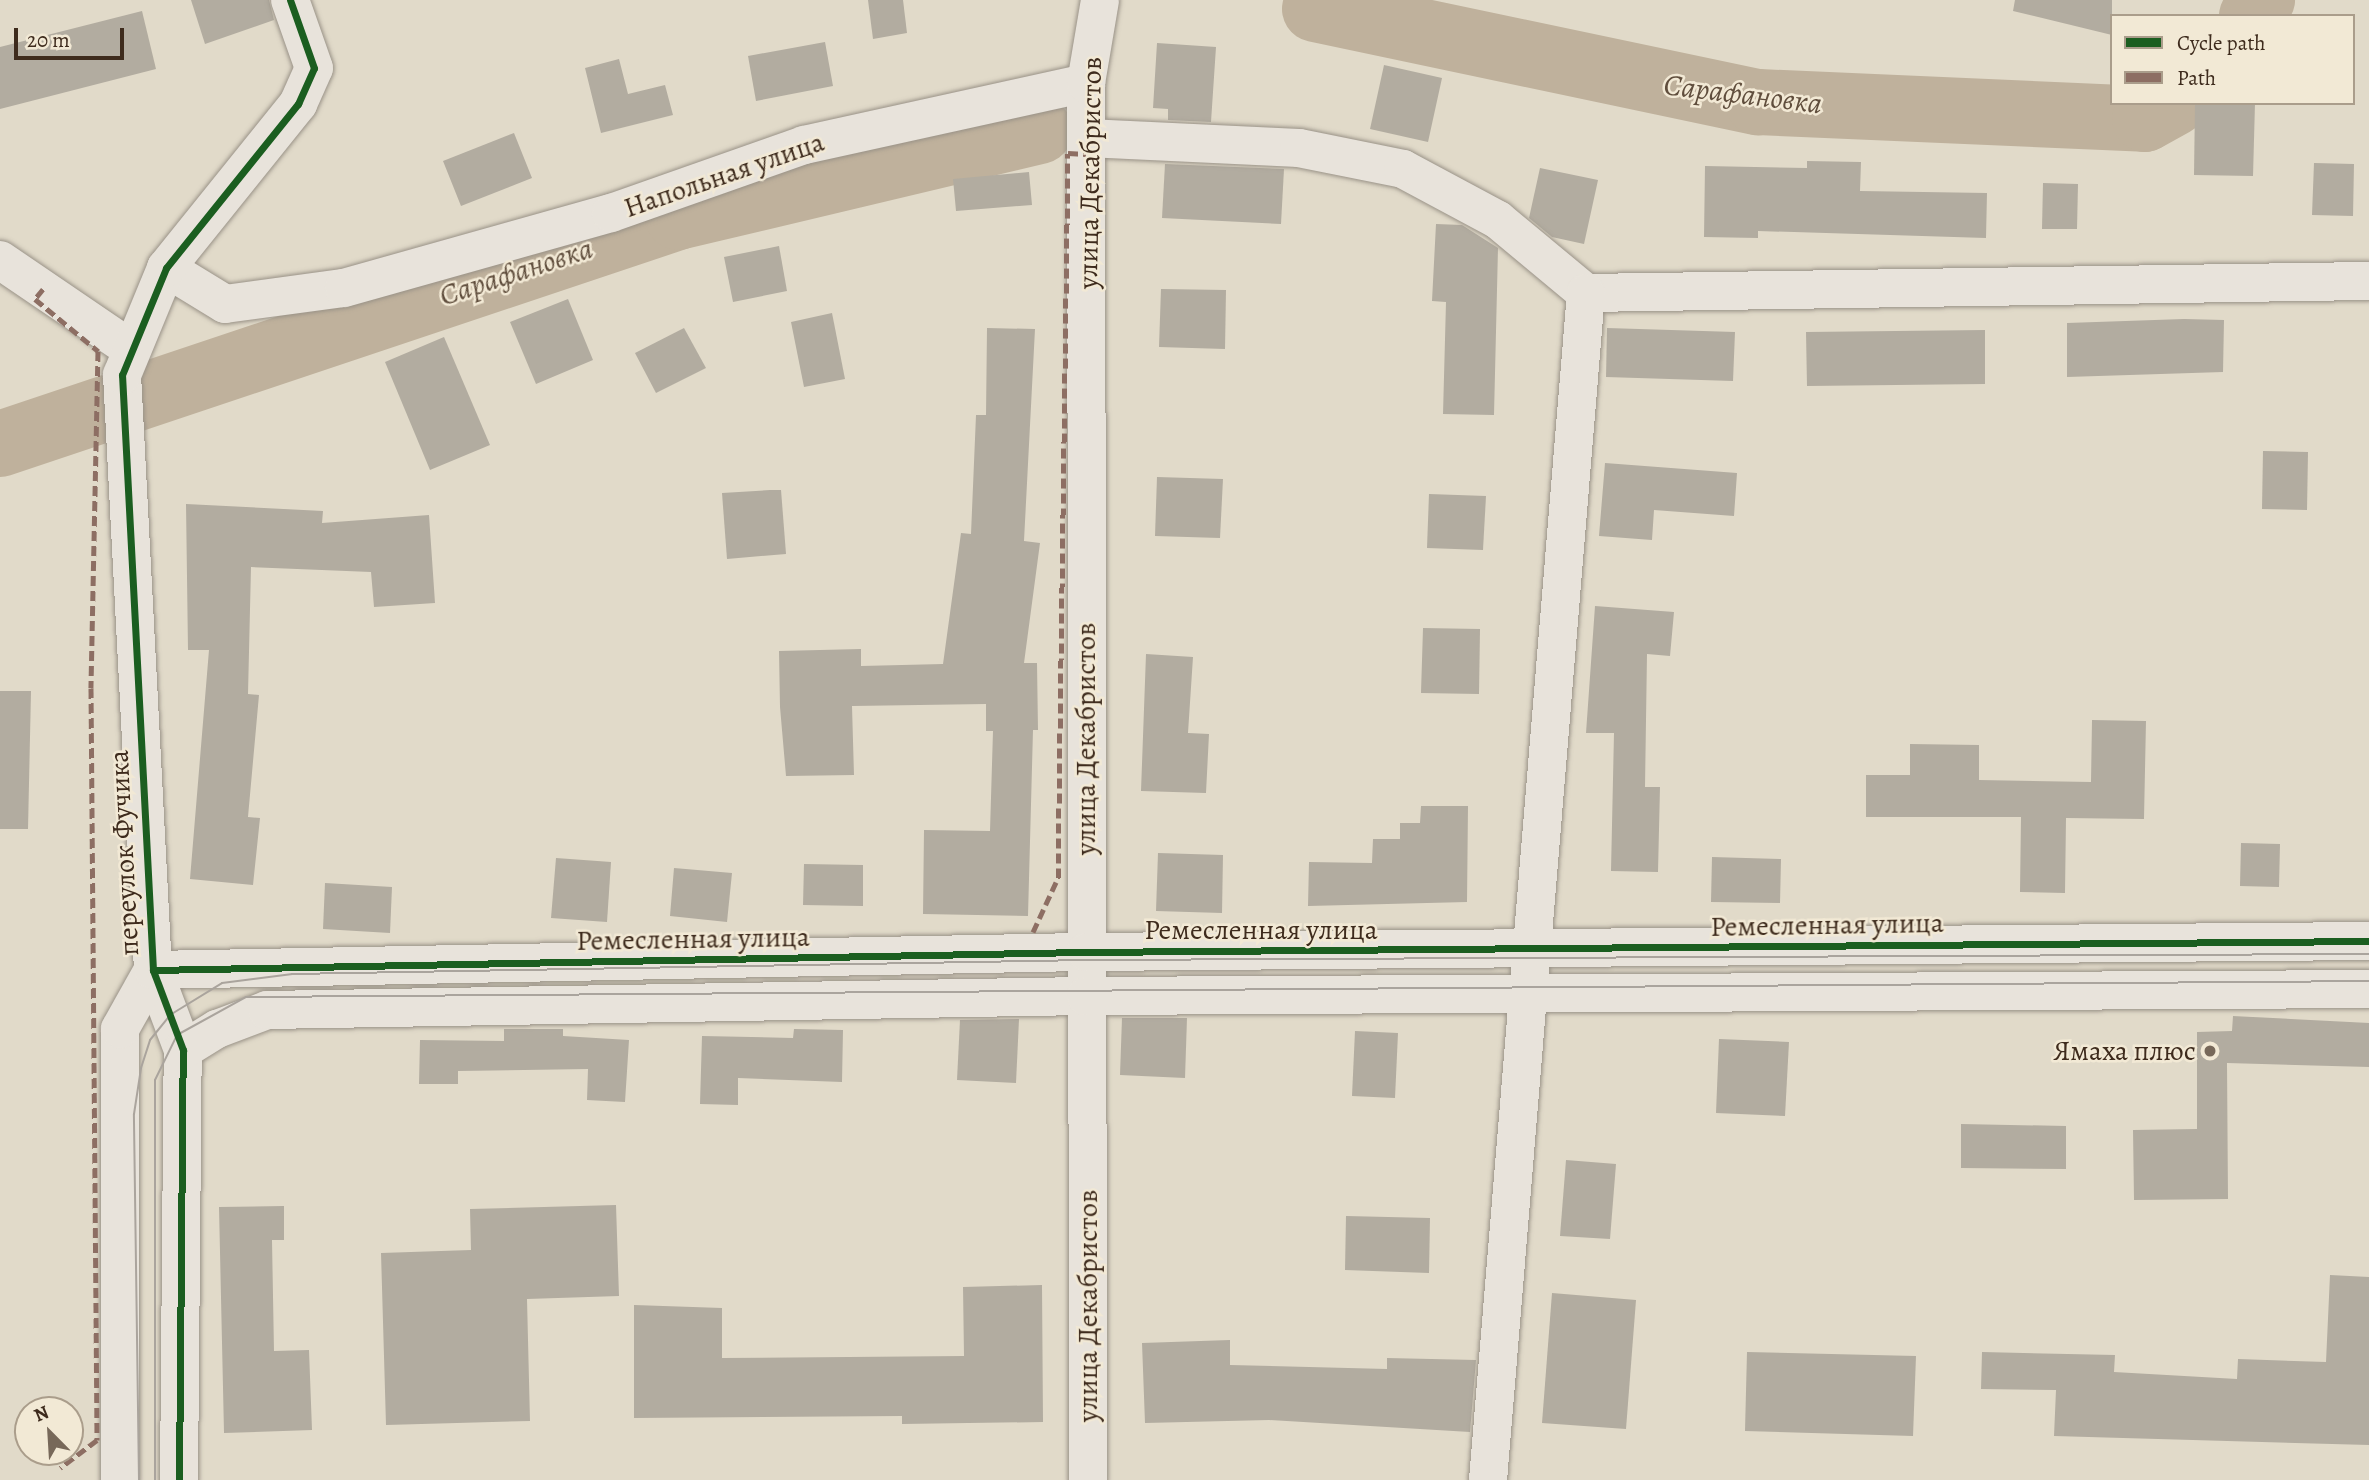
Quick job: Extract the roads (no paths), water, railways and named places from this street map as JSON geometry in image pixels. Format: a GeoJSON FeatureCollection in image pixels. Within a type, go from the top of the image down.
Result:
{"type":"FeatureCollection","features":[{"type":"Feature","properties":{"kind":"street"},"geometry":{"type":"LineString","coordinates":[[0,260],[125,361],[166,268],[298,104],[314,68],[290,0]]}},
{"type":"Feature","properties":{"kind":"street","name":"улица Декабристов"},"geometry":{"type":"LineString","coordinates":[[1088,1480],[1086,83],[1100,0]]}},
{"type":"Feature","properties":{"kind":"street","name":"Напольная улица"},"geometry":{"type":"LineString","coordinates":[[166,268],[226,304],[344,288],[611,213],[804,145],[1086,83]]}},
{"type":"Feature","properties":{"kind":"street"},"geometry":{"type":"LineString","coordinates":[[1087,138],[1299,148],[1402,169],[1498,220],[1586,293],[2369,281]]}},
{"type":"Feature","properties":{"kind":"street"},"geometry":{"type":"LineString","coordinates":[[1488,1480],[1586,293]]}},
{"type":"Feature","properties":{"kind":"street","name":"переулок Фучика"},"geometry":{"type":"LineString","coordinates":[[125,361],[122,469],[153,970],[183,1050],[179,1480]]}},
{"type":"Feature","properties":{"kind":"street","name":"Ремесленная улица"},"geometry":{"type":"LineString","coordinates":[[153,970],[1086,952],[2369,941]]}},
{"type":"Feature","properties":{"kind":"street","name":"переулок Фучика"},"geometry":{"type":"LineString","coordinates":[[120,1480],[120,1029],[153,970]]}},
{"type":"Feature","properties":{"kind":"street"},"geometry":{"type":"LineString","coordinates":[[183,1050],[217,1028],[267,1010],[1086,996],[2369,989]]}},
{"type":"Feature","properties":{"kind":"waterway","name":"Сарафановка"},"geometry":{"type":"LineString","coordinates":[[2253,14],[2262,0]]}},
{"type":"Feature","properties":{"kind":"waterway","name":"Сарафановка"},"geometry":{"type":"LineString","coordinates":[[1315,9],[1758,102],[2145,119],[2170,105]]}},
{"type":"Feature","properties":{"kind":"waterway","name":"Сарафановка"},"geometry":{"type":"LineString","coordinates":[[0,444],[678,217],[1040,131]]}},
{"type":"Feature","properties":{"kind":"tram line"},"geometry":{"type":"LineString","coordinates":[[139,1480],[134,1114],[141,1068],[150,1040],[170,1015],[222,983],[292,974],[1086,960],[2369,954]]}},
{"type":"Feature","properties":{"kind":"tram line"},"geometry":{"type":"LineString","coordinates":[[155,1480],[155,1080],[177,1035],[246,997],[2369,981]]}},
{"type":"Feature","properties":{"kind":"place","name":"Ямаха плюс"},"geometry":{"type":"Point","coordinates":[2210,1051]}}]}
